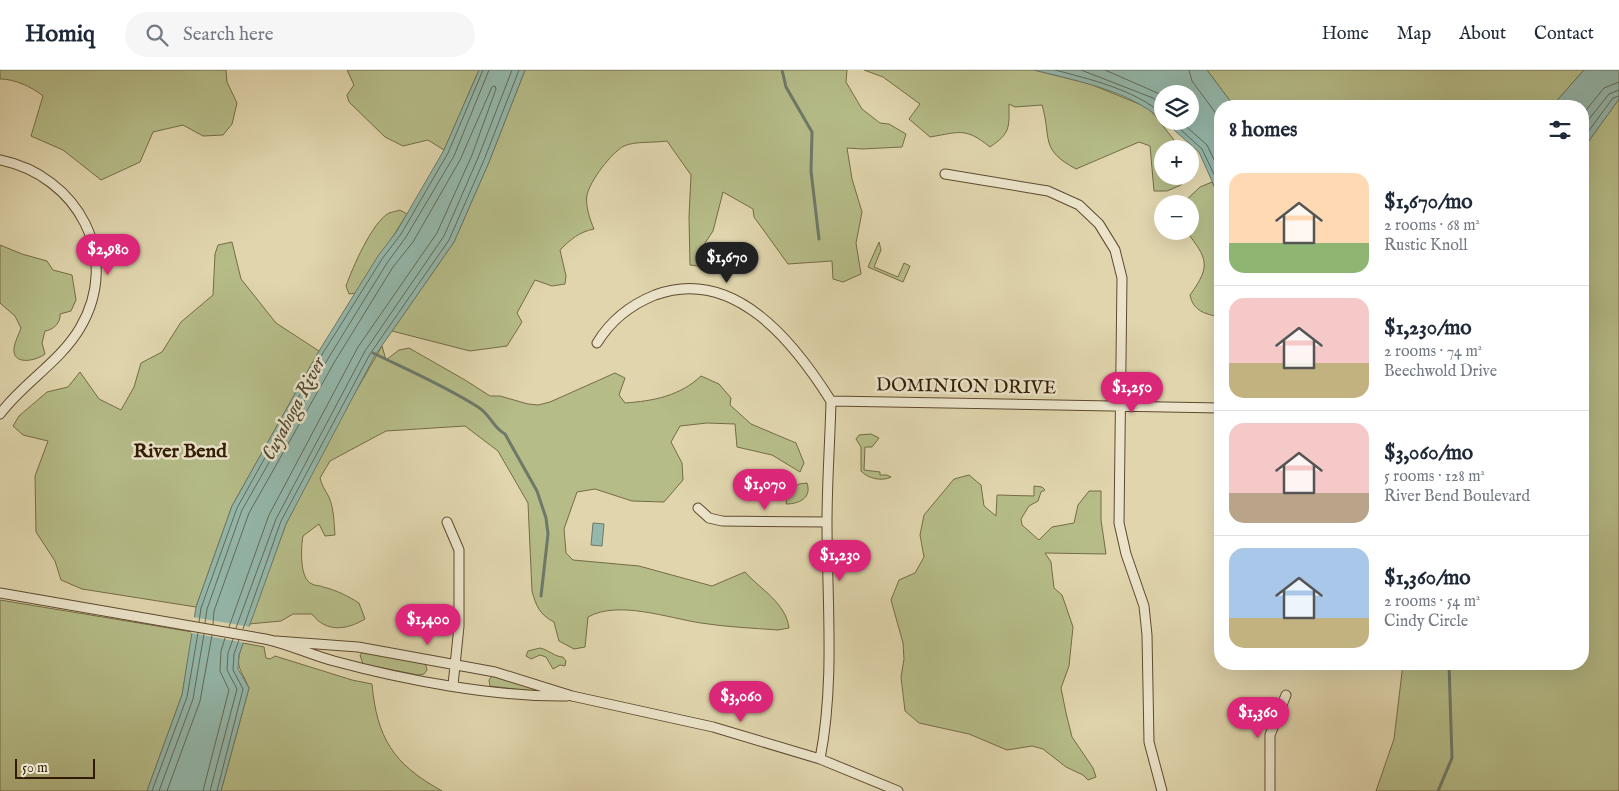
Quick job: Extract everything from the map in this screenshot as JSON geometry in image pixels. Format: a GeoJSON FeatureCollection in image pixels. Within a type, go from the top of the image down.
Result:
{"type":"FeatureCollection","features":[{"type":"Feature","properties":{"kind":"street"},"geometry":{"type":"LineString","coordinates":[[0,160],[34,171],[65,193],[80,213],[88,229],[93,243],[96,269],[94,295],[79,329],[63,350],[13,398],[0,414]]}},
{"type":"Feature","properties":{"kind":"street"},"geometry":{"type":"LineString","coordinates":[[945,174],[1048,191],[1079,204],[1099,224],[1116,250],[1122,278],[1119,523],[1126,554],[1144,606],[1147,635],[1150,742],[1162,791]]}},
{"type":"Feature","properties":{"kind":"street"},"geometry":{"type":"LineString","coordinates":[[598,343],[614,320],[639,302],[672,290],[697,289],[712,291],[742,303],[772,325],[815,375],[831,401],[827,522],[828,678],[825,730],[820,760]]}},
{"type":"Feature","properties":{"kind":"street","name":"DOMINION DRIVE"},"geometry":{"type":"LineString","coordinates":[[831,401],[1214,408]]}},
{"type":"Feature","properties":{"kind":"street"},"geometry":{"type":"LineString","coordinates":[[698,508],[709,518],[722,521],[827,522]]}},
{"type":"Feature","properties":{"kind":"street"},"geometry":{"type":"LineString","coordinates":[[447,522],[459,550],[459,626],[453,685]]}},
{"type":"Feature","properties":{"kind":"street"},"geometry":{"type":"LineString","coordinates":[[0,593],[276,641],[358,646],[455,663],[542,685],[572,696],[713,727],[820,760],[898,791]]}},
{"type":"Feature","properties":{"kind":"street"},"geometry":{"type":"LineString","coordinates":[[276,641],[308,654],[355,666],[453,685],[540,696],[572,696]]}},
{"type":"Feature","properties":{"kind":"street"},"geometry":{"type":"LineString","coordinates":[[1270,791],[1270,735],[1286,694]]}},
{"type":"Feature","properties":{"kind":"green space"},"geometry":{"type":"Polygon","coordinates":[[[0,70],[226,70],[227,82],[237,103],[232,124],[223,135],[203,136],[183,125],[153,132],[140,162],[101,180],[63,150],[31,136],[43,96],[23,84],[12,80],[0,79],[0,70]]]}},
{"type":"Feature","properties":{"kind":"green space"},"geometry":{"type":"Polygon","coordinates":[[[347,70],[479,70],[444,150],[428,140],[403,146],[385,137],[349,102],[347,95],[354,85],[347,70]]]}},
{"type":"Feature","properties":{"kind":"green space"},"geometry":{"type":"Polygon","coordinates":[[[525,70],[847,70],[846,82],[862,109],[880,123],[889,124],[906,134],[902,147],[847,148],[852,179],[862,212],[856,243],[861,274],[843,282],[833,279],[832,261],[788,264],[754,217],[753,209],[723,192],[713,231],[699,252],[698,266],[690,265],[689,217],[691,175],[667,141],[634,143],[624,146],[607,161],[589,189],[587,203],[594,229],[576,236],[560,250],[566,276],[565,284],[552,286],[535,280],[517,313],[522,322],[507,346],[470,351],[392,331],[454,242],[489,162],[525,70]]]}},
{"type":"Feature","properties":{"kind":"green space"},"geometry":{"type":"Polygon","coordinates":[[[864,70],[1034,70],[1090,84],[1149,108],[1154,114],[1154,130],[1166,130],[1174,140],[1154,140],[1154,185],[1181,185],[1167,191],[1154,191],[1150,146],[1139,142],[1076,169],[1064,162],[1052,149],[1042,105],[1015,107],[1009,104],[1009,124],[1007,129],[1002,138],[990,147],[974,136],[962,133],[930,137],[909,119],[920,104],[883,77],[864,70]]]}},
{"type":"Feature","properties":{"kind":"green space"},"geometry":{"type":"Polygon","coordinates":[[[1207,70],[1584,70],[1557,100],[1230,100],[1207,70]]]}},
{"type":"Feature","properties":{"kind":"green space"},"geometry":{"type":"Polygon","coordinates":[[[1619,99],[1619,791],[1376,791],[1394,739],[1402,670],[1589,670],[1589,141],[1619,99]]]}},
{"type":"Feature","properties":{"kind":"green space"},"geometry":{"type":"Polygon","coordinates":[[[1212,182],[1214,186],[1214,316],[1200,311],[1194,305],[1190,295],[1204,269],[1202,256],[1192,240],[1199,240],[1199,195],[1192,195],[1200,187],[1212,182]]]}},
{"type":"Feature","properties":{"kind":"green space"},"geometry":{"type":"Polygon","coordinates":[[[400,210],[407,214],[356,293],[349,294],[346,286],[358,258],[376,226],[389,213],[400,210]]]}},
{"type":"Feature","properties":{"kind":"green space"},"geometry":{"type":"Polygon","coordinates":[[[232,242],[241,279],[276,323],[319,351],[232,506],[196,607],[82,589],[61,580],[55,561],[36,532],[35,476],[48,441],[23,435],[13,426],[19,416],[47,392],[68,387],[80,372],[99,399],[121,410],[134,387],[141,363],[162,352],[181,322],[213,295],[215,254],[218,245],[232,242]]]}},
{"type":"Feature","properties":{"kind":"green space"},"geometry":{"type":"Polygon","coordinates":[[[879,242],[881,250],[874,267],[898,277],[904,263],[910,266],[903,282],[868,267],[879,242]]]}},
{"type":"Feature","properties":{"kind":"green space"},"geometry":{"type":"Polygon","coordinates":[[[0,245],[47,261],[53,270],[72,275],[76,300],[71,311],[60,314],[56,326],[45,331],[42,343],[45,354],[36,359],[21,360],[14,354],[14,348],[21,328],[15,316],[0,303],[0,245]]]}},
{"type":"Feature","properties":{"kind":"green space"},"geometry":{"type":"Polygon","coordinates":[[[382,346],[386,360],[399,350],[409,348],[490,396],[500,396],[528,404],[538,405],[550,402],[615,373],[625,378],[619,395],[625,403],[646,401],[675,393],[701,376],[719,384],[731,398],[730,405],[751,424],[796,443],[804,463],[800,472],[772,455],[737,447],[735,424],[707,423],[680,426],[671,442],[682,463],[683,480],[664,502],[632,501],[595,489],[577,492],[564,529],[566,553],[573,560],[639,566],[712,586],[745,572],[778,604],[787,619],[789,628],[778,630],[720,626],[643,612],[614,610],[600,612],[588,617],[585,647],[574,649],[559,641],[554,622],[539,610],[532,591],[528,503],[498,451],[465,426],[386,431],[330,461],[320,478],[332,506],[335,535],[325,536],[319,524],[303,536],[303,570],[308,581],[313,585],[337,592],[359,603],[365,619],[351,626],[337,628],[324,624],[312,614],[293,614],[281,621],[249,624],[286,524],[333,431],[382,346]]]}},
{"type":"Feature","properties":{"kind":"green space"},"geometry":{"type":"Polygon","coordinates":[[[871,434],[879,438],[872,447],[865,447],[864,470],[880,472],[880,475],[891,477],[875,478],[867,476],[861,471],[861,447],[856,439],[859,435],[871,434]]]}},
{"type":"Feature","properties":{"kind":"green space"},"geometry":{"type":"Polygon","coordinates":[[[969,475],[981,485],[984,506],[996,516],[997,495],[1034,496],[1034,486],[1042,487],[1045,490],[1041,492],[1038,501],[1029,506],[1021,519],[1022,525],[1039,540],[1052,527],[1074,523],[1078,505],[1089,491],[1101,491],[1101,520],[1106,554],[1045,553],[1051,562],[1054,588],[1062,595],[1073,627],[1069,666],[1061,688],[1066,713],[1072,737],[1093,768],[1096,777],[1088,780],[1083,775],[1066,767],[1043,749],[1032,746],[1007,750],[969,734],[919,723],[905,711],[901,677],[904,659],[903,643],[891,600],[899,580],[915,573],[924,557],[920,535],[924,515],[954,479],[969,475]]]}},
{"type":"Feature","properties":{"kind":"green space"},"geometry":{"type":"Polygon","coordinates":[[[807,483],[808,493],[803,499],[795,503],[786,504],[787,493],[799,484],[807,483]]]}},
{"type":"Feature","properties":{"kind":"green space"},"geometry":{"type":"Polygon","coordinates":[[[0,600],[193,632],[182,695],[147,791],[0,791],[0,600]]]}},
{"type":"Feature","properties":{"kind":"green space"},"geometry":{"type":"Polygon","coordinates":[[[243,643],[264,647],[266,658],[270,659],[275,656],[352,680],[372,684],[378,720],[390,748],[411,770],[442,791],[221,791],[249,688],[239,667],[240,651],[243,643]]]}},
{"type":"Feature","properties":{"kind":"green space"},"geometry":{"type":"Polygon","coordinates":[[[540,648],[563,657],[566,661],[565,666],[560,665],[553,669],[546,657],[540,655],[531,659],[526,656],[528,651],[540,648]]]}},
{"type":"Feature","properties":{"kind":"green space"},"geometry":{"type":"Polygon","coordinates":[[[364,651],[425,662],[427,670],[424,674],[418,675],[363,664],[360,655],[364,651]]]}},
{"type":"Feature","properties":{"kind":"green space"},"geometry":{"type":"Polygon","coordinates":[[[492,676],[542,690],[540,692],[490,686],[489,680],[492,676]]]}},
{"type":"Feature","properties":{"kind":"water","name":"Cuyahoga River"},"geometry":{"type":"Polygon","coordinates":[[[479,70],[525,70],[489,162],[454,242],[374,357],[286,524],[239,655],[238,669],[249,688],[221,791],[147,791],[182,695],[196,607],[232,506],[319,351],[378,256],[397,231],[444,150],[479,70]]]}},
{"type":"Feature","properties":{"kind":"water"},"geometry":{"type":"Polygon","coordinates":[[[1034,70],[1207,70],[1230,100],[1214,100],[1214,186],[1199,152],[1199,140],[1185,140],[1174,130],[1199,130],[1199,85],[1154,85],[1154,114],[1134,101],[1101,88],[1034,70]]]}},
{"type":"Feature","properties":{"kind":"water"},"geometry":{"type":"Polygon","coordinates":[[[1584,70],[1619,70],[1619,99],[1589,141],[1589,100],[1557,100],[1584,70]]]}},
{"type":"Feature","properties":{"kind":"water"},"geometry":{"type":"Polygon","coordinates":[[[593,523],[604,524],[602,546],[591,545],[593,523]]]}},
{"type":"Feature","properties":{"kind":"pier"},"geometry":{"type":"Polygon","coordinates":[[[192,617],[251,627],[246,643],[191,633],[192,617]]]}},
{"type":"Feature","properties":{"kind":"waterway"},"geometry":{"type":"LineString","coordinates":[[782,70],[786,87],[812,132],[811,171],[819,239]]}},
{"type":"Feature","properties":{"kind":"waterway"},"geometry":{"type":"LineString","coordinates":[[373,353],[465,399],[486,413],[497,428],[505,434],[537,491],[546,518],[548,534],[541,596]]}},
{"type":"Feature","properties":{"kind":"waterway"},"geometry":{"type":"LineString","coordinates":[[1438,791],[1452,758],[1449,670]]}},
{"type":"Feature","properties":{"kind":"district","name":"River Bend"},"geometry":{"type":"Point","coordinates":[180,451]}}]}
